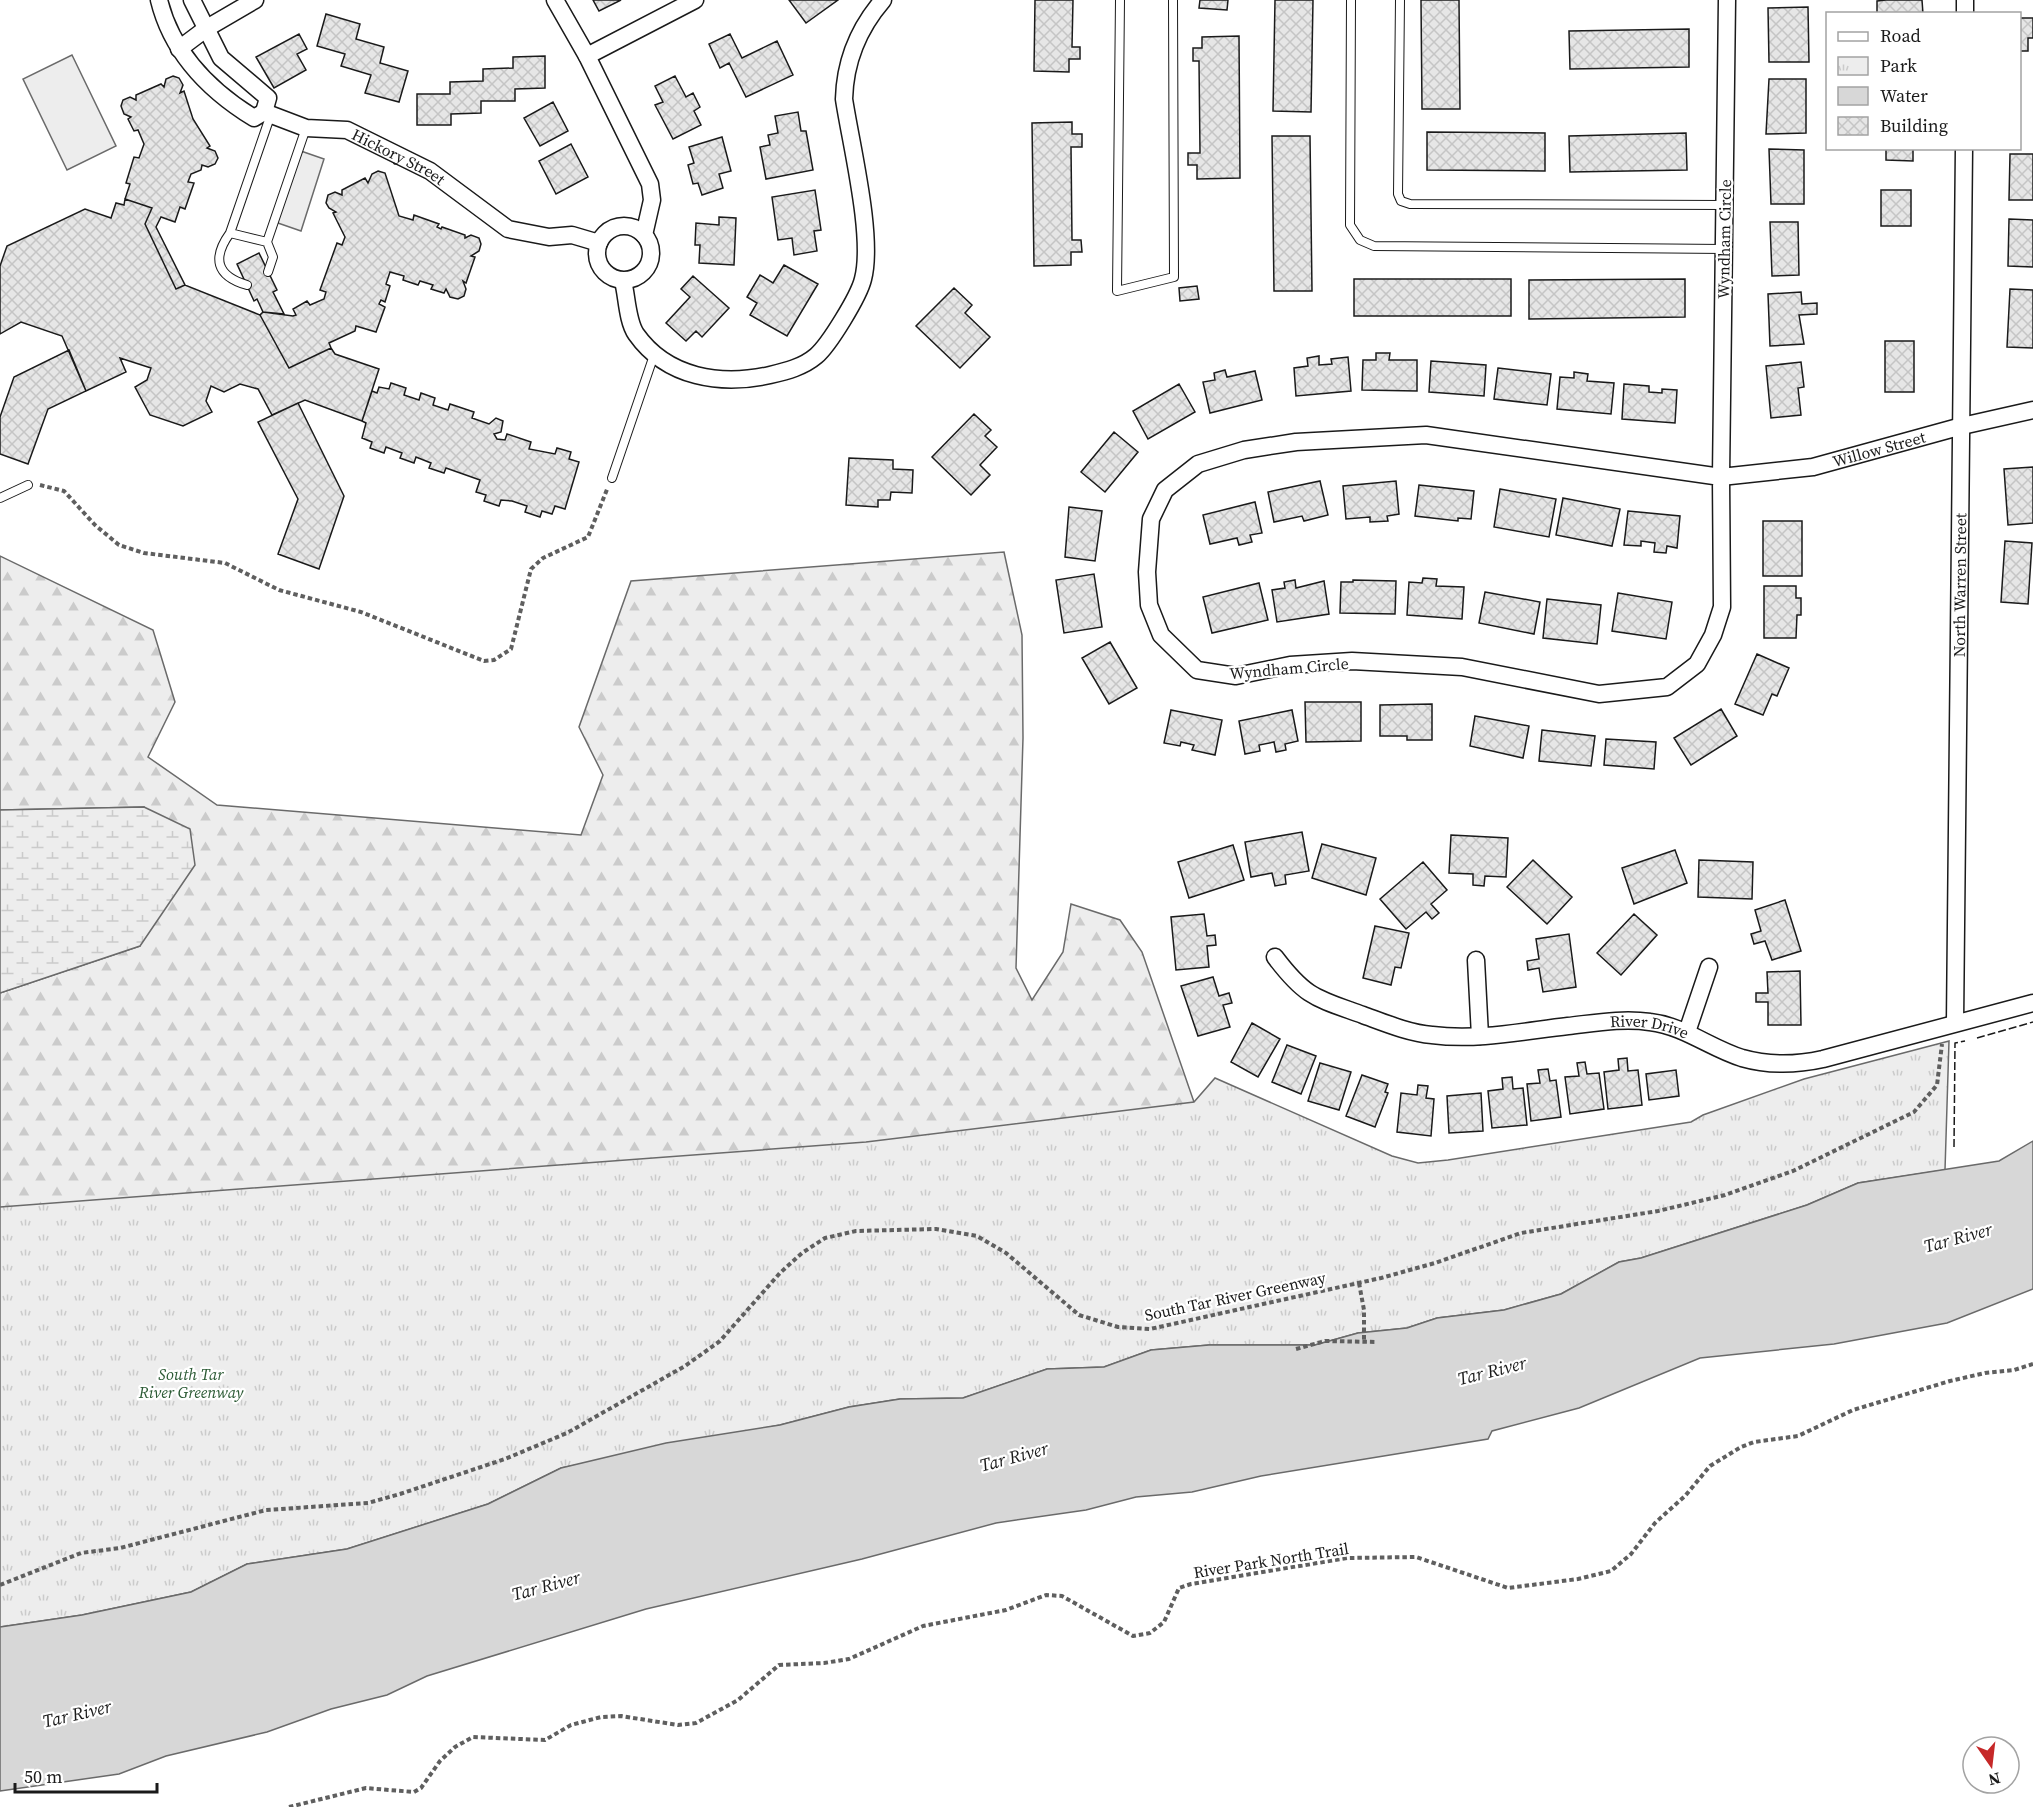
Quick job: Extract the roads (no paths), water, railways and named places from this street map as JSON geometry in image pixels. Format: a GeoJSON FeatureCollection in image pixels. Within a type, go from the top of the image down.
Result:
{"type":"FeatureCollection","features":[{"type":"Feature","properties":{"kind":"street","name":"Hickory Street"},"geometry":{"type":"LineString","coordinates":[[159,0],[164,18],[179,49],[199,75],[232,105],[254,118],[268,113],[306,128],[347,130],[430,171],[508,229],[549,237],[572,235],[598,243]]}},
{"type":"Feature","properties":{"kind":"street"},"geometry":{"type":"LineString","coordinates":[[192,0],[221,58],[268,98],[268,113]]}},
{"type":"Feature","properties":{"kind":"street"},"geometry":{"type":"LineString","coordinates":[[179,49],[207,28],[255,0]]}},
{"type":"Feature","properties":{"kind":"street"},"geometry":{"type":"LineString","coordinates":[[555,0],[587,56],[650,183],[652,200],[644,235]]}},
{"type":"Feature","properties":{"kind":"street"},"geometry":{"type":"LineString","coordinates":[[587,56],[695,0]]}},
{"type":"Feature","properties":{"kind":"street"},"geometry":{"type":"LineString","coordinates":[[623,281],[634,332],[654,356],[682,372],[704,377],[750,379],[798,368],[816,356],[831,340],[863,281],[867,255],[844,99],[844,75],[859,33],[883,0]]}},
{"type":"Feature","properties":{"kind":"street","name":"Wyndham Circle"},"geometry":{"type":"LineString","coordinates":[[1721,477],[1426,435],[1296,442],[1244,450],[1198,464],[1165,490],[1151,519],[1147,572],[1149,604],[1161,635],[1197,670],[1236,676],[1290,666],[1352,662],[1462,667],[1599,694],[1667,687],[1697,664],[1713,635],[1722,607],[1721,477],[1727,0]]}},
{"type":"Feature","properties":{"kind":"street","name":"North Warren Street"},"geometry":{"type":"LineString","coordinates":[[1955,1023],[1964,150]]}},
{"type":"Feature","properties":{"kind":"street"},"geometry":{"type":"LineString","coordinates":[[617,226],[636,228],[644,235],[650,241],[652,260],[641,275],[623,281],[610,277],[601,268],[597,256],[598,243],[606,232],[617,226]]}},
{"type":"Feature","properties":{"kind":"street","name":"Willow Street"},"geometry":{"type":"LineString","coordinates":[[1721,477],[1813,467],[1962,426],[2033,410]]}},
{"type":"Feature","properties":{"kind":"street","name":"River Drive"},"geometry":{"type":"LineString","coordinates":[[1275,957],[1296,984],[1311,996],[1394,1027],[1432,1035],[1480,1036],[1621,1021],[1650,1022],[1687,1032],[1742,1058],[1796,1065],[2033,1003]]}},
{"type":"Feature","properties":{"kind":"street"},"geometry":{"type":"LineString","coordinates":[[1476,960],[1480,1036]]}},
{"type":"Feature","properties":{"kind":"street"},"geometry":{"type":"LineString","coordinates":[[1687,1032],[1709,967]]}},
{"type":"Feature","properties":{"kind":"lane"},"geometry":{"type":"LineString","coordinates":[[1120,0],[1117,291],[1174,277],[1173,0]]}},
{"type":"Feature","properties":{"kind":"lane"},"geometry":{"type":"LineString","coordinates":[[1351,0],[1350,225],[1360,240],[1374,246],[1725,249]]}},
{"type":"Feature","properties":{"kind":"lane"},"geometry":{"type":"LineString","coordinates":[[1400,0],[1398,194],[1401,201],[1410,204],[1725,205]]}},
{"type":"Feature","properties":{"kind":"lane"},"geometry":{"type":"LineString","coordinates":[[247,285],[229,280],[219,264],[220,246],[230,233],[268,113]]}},
{"type":"Feature","properties":{"kind":"lane"},"geometry":{"type":"LineString","coordinates":[[268,272],[273,257],[267,242],[306,128]]}},
{"type":"Feature","properties":{"kind":"lane"},"geometry":{"type":"LineString","coordinates":[[230,233],[267,242]]}},
{"type":"Feature","properties":{"kind":"lane"},"geometry":{"type":"LineString","coordinates":[[612,478],[654,356]]}},
{"type":"Feature","properties":{"kind":"lane"},"geometry":{"type":"LineString","coordinates":[[0,498],[28,485]]}},
{"type":"Feature","properties":{"kind":"water","name":"Tar River"},"geometry":{"type":"Polygon","coordinates":[[[2033,1141],[2033,1289],[1947,1323],[1834,1344],[1700,1358],[1579,1408],[1492,1431],[1488,1439],[1261,1476],[1192,1492],[1136,1497],[1086,1510],[996,1523],[862,1559],[646,1609],[427,1676],[387,1695],[331,1709],[267,1732],[166,1756],[119,1774],[0,1791],[0,1627],[82,1615],[191,1592],[247,1564],[347,1549],[488,1504],[561,1468],[666,1443],[780,1425],[849,1407],[900,1399],[963,1398],[1047,1369],[1104,1367],[1151,1350],[1209,1345],[1315,1345],[1358,1333],[1407,1328],[1437,1318],[1504,1310],[1561,1294],[1619,1262],[1641,1258],[1807,1205],[1858,1183],[1999,1161],[2033,1141]]]}},
{"type":"Feature","properties":{"kind":"park label","name":"South Tar River Greenway"},"geometry":{"type":"Point","coordinates":[191,1383]}}]}
